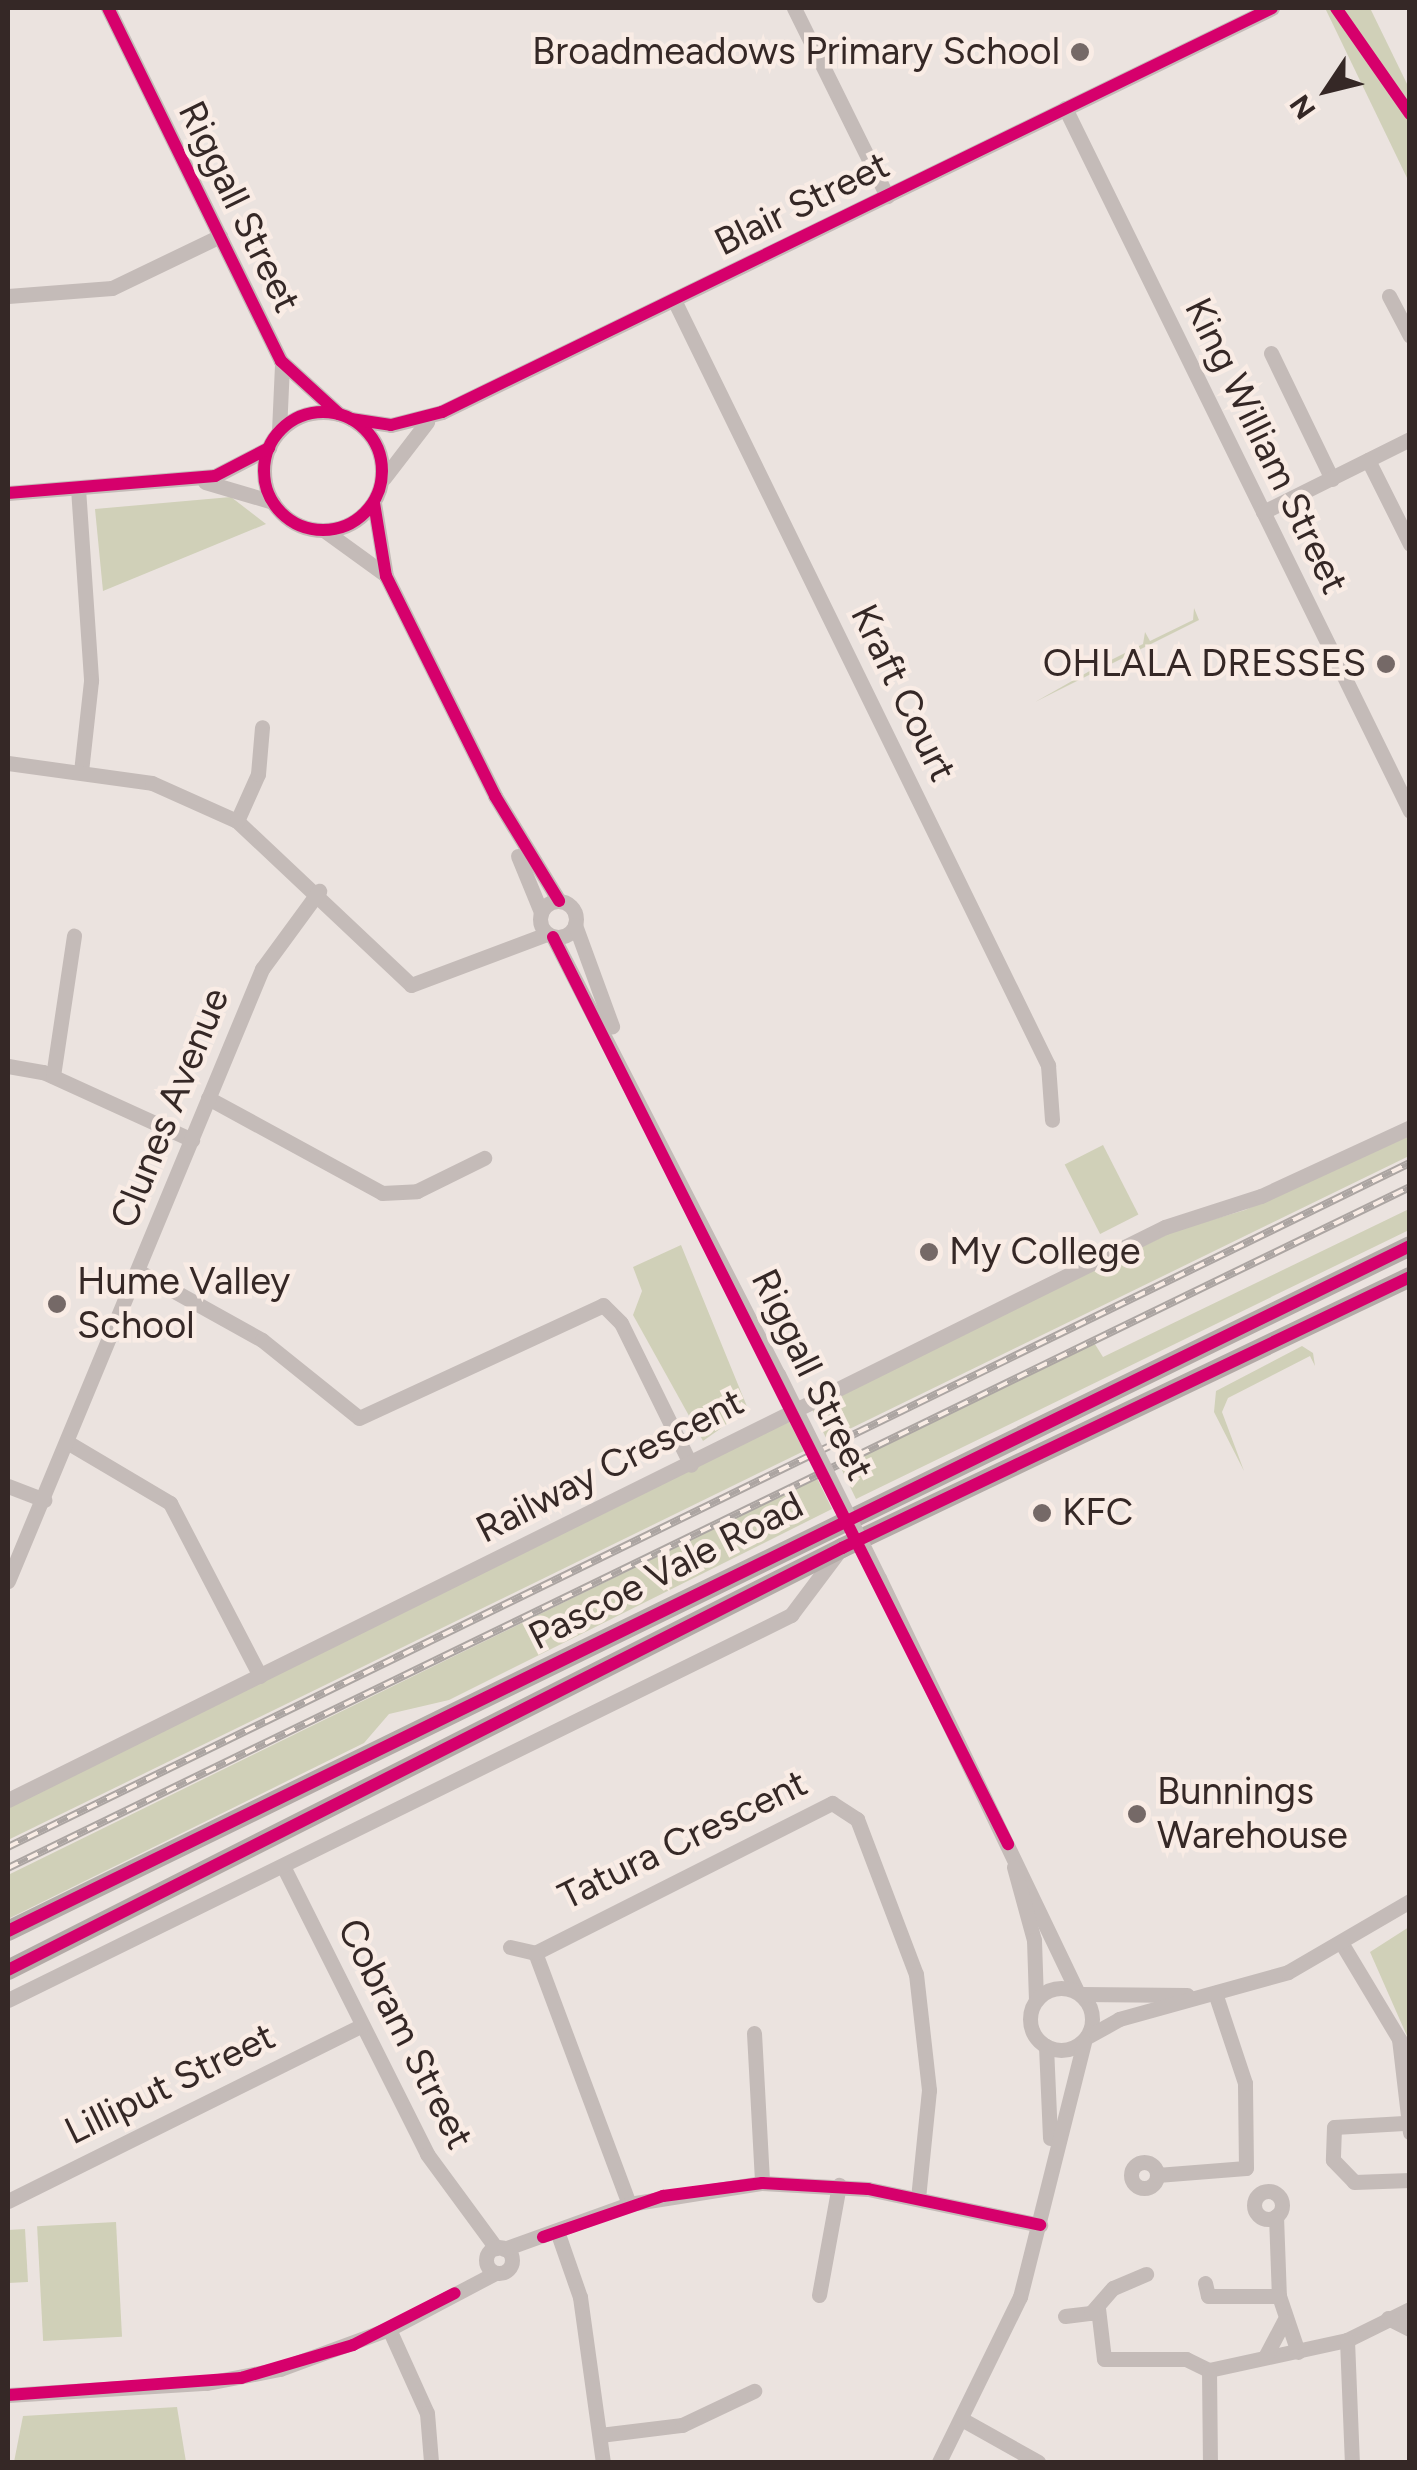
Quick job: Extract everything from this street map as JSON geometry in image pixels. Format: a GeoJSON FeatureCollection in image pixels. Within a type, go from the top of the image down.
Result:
{"type":"FeatureCollection","features":[{"type":"Feature","properties":{"kind":"main road","name":"Pascoe Vale Road"},"geometry":{"type":"LineString","coordinates":[[8,1932],[1148,1368],[1410,1246]]}},
{"type":"Feature","properties":{"kind":"main road","name":"Pascoe Vale Road"},"geometry":{"type":"LineString","coordinates":[[8,1970],[842,1548],[1410,1276]]}},
{"type":"Feature","properties":{"kind":"main road"},"geometry":{"type":"LineString","coordinates":[[1148,1368],[1191,1382]]}},
{"type":"Feature","properties":{"kind":"main road"},"geometry":{"type":"LineString","coordinates":[[573,1650],[587,1664],[738,1602]]}},
{"type":"Feature","properties":{"kind":"street","name":"Riggall Street"},"geometry":{"type":"LineString","coordinates":[[108,8],[281,361],[345,417]]}},
{"type":"Feature","properties":{"kind":"street"},"geometry":{"type":"LineString","coordinates":[[794,8],[887,196]]}},
{"type":"Feature","properties":{"kind":"street","name":"Blair Street"},"geometry":{"type":"LineString","coordinates":[[345,417],[391,425],[442,412],[1272,8]]}},
{"type":"Feature","properties":{"kind":"street","name":"King William Street"},"geometry":{"type":"LineString","coordinates":[[1065,108],[1410,811]]}},
{"type":"Feature","properties":{"kind":"street"},"geometry":{"type":"LineString","coordinates":[[8,296],[112,288],[220,236]]}},
{"type":"Feature","properties":{"kind":"street"},"geometry":{"type":"LineString","coordinates":[[1389,296],[1410,336]]}},
{"type":"Feature","properties":{"kind":"street","name":"Kraft Court"},"geometry":{"type":"LineString","coordinates":[[674,300],[1048,1064],[1052,1120]]}},
{"type":"Feature","properties":{"kind":"street"},"geometry":{"type":"LineString","coordinates":[[1271,353],[1332,478]]}},
{"type":"Feature","properties":{"kind":"street","name":"Riggall Street"},"geometry":{"type":"LineString","coordinates":[[279,432],[281,361]]}},
{"type":"Feature","properties":{"kind":"street","name":"Blair Street"},"geometry":{"type":"LineString","coordinates":[[381,485],[402,446],[442,412]]}},
{"type":"Feature","properties":{"kind":"street"},"geometry":{"type":"LineString","coordinates":[[8,493],[215,476],[269,448],[279,432],[309,414],[345,417],[377,447],[381,485],[374,503],[386,576],[494,796],[540,914]]}},
{"type":"Feature","properties":{"kind":"street"},"geometry":{"type":"LineString","coordinates":[[1263,512],[1410,439]]}},
{"type":"Feature","properties":{"kind":"street"},"geometry":{"type":"LineString","coordinates":[[269,448],[272,502]]}},
{"type":"Feature","properties":{"kind":"street"},"geometry":{"type":"LineString","coordinates":[[1368,460],[1410,544]]}},
{"type":"Feature","properties":{"kind":"street"},"geometry":{"type":"LineString","coordinates":[[172,481],[220,483],[272,502],[304,527],[324,530],[386,576]]}},
{"type":"Feature","properties":{"kind":"street"},"geometry":{"type":"LineString","coordinates":[[78,488],[91,680],[81,771]]}},
{"type":"Feature","properties":{"kind":"street"},"geometry":{"type":"LineString","coordinates":[[324,530],[374,503]]}},
{"type":"Feature","properties":{"kind":"street"},"geometry":{"type":"LineString","coordinates":[[237,821],[258,774],[262,727]]}},
{"type":"Feature","properties":{"kind":"street"},"geometry":{"type":"LineString","coordinates":[[8,763],[152,783],[237,821],[319,892],[410,985],[512,943],[575,926]]}},
{"type":"Feature","properties":{"kind":"street"},"geometry":{"type":"LineString","coordinates":[[494,796],[559,901],[512,943]]}},
{"type":"Feature","properties":{"kind":"street","name":"Clunes Avenue"},"geometry":{"type":"LineString","coordinates":[[8,1581],[262,969],[319,892]]}},
{"type":"Feature","properties":{"kind":"street","name":"Riggall Street"},"geometry":{"type":"LineString","coordinates":[[559,901],[575,926],[584,968],[684,1184],[1079,1993]]}},
{"type":"Feature","properties":{"kind":"street","name":"Riggall Street"},"geometry":{"type":"LineString","coordinates":[[540,914],[684,1184]]}},
{"type":"Feature","properties":{"kind":"street"},"geometry":{"type":"LineString","coordinates":[[53,1076],[74,936]]}},
{"type":"Feature","properties":{"kind":"street"},"geometry":{"type":"LineString","coordinates":[[8,1066],[53,1076],[192,1140]]}},
{"type":"Feature","properties":{"kind":"street"},"geometry":{"type":"LineString","coordinates":[[208,1098],[382,1193],[417,1191],[484,1158]]}},
{"type":"Feature","properties":{"kind":"street","name":"Railway Crescent"},"geometry":{"type":"LineString","coordinates":[[8,1800],[1165,1227],[1262,1196],[1410,1127]]}},
{"type":"Feature","properties":{"kind":"street"},"geometry":{"type":"LineString","coordinates":[[138,1271],[262,1340],[359,1418],[603,1305],[621,1323],[691,1465]]}},
{"type":"Feature","properties":{"kind":"street"},"geometry":{"type":"LineString","coordinates":[[67,1442],[170,1503],[260,1676]]}},
{"type":"Feature","properties":{"kind":"street"},"geometry":{"type":"LineString","coordinates":[[8,1486],[44,1500]]}},
{"type":"Feature","properties":{"kind":"street","name":"Pascoe Vale Road"},"geometry":{"type":"LineString","coordinates":[[10,1994],[283,1866],[791,1615],[842,1548]]}},
{"type":"Feature","properties":{"kind":"street","name":"Tatura Crescent"},"geometry":{"type":"LineString","coordinates":[[629,2204],[536,1953],[812,1811],[845,1806],[880,1866],[916,1974],[929,2090],[918,2198]]}},
{"type":"Feature","properties":{"kind":"street","name":"Riggall Street"},"geometry":{"type":"LineString","coordinates":[[1008,1844],[1034,1940],[1036,2000]]}},
{"type":"Feature","properties":{"kind":"street","name":"Cobram Street"},"geometry":{"type":"LineString","coordinates":[[283,1866],[362,2025],[497,2258]]}},
{"type":"Feature","properties":{"kind":"street"},"geometry":{"type":"LineString","coordinates":[[1046,2046],[1086,2039],[1342,1944],[1410,1901]]}},
{"type":"Feature","properties":{"kind":"street"},"geometry":{"type":"LineString","coordinates":[[1342,1944],[1399,2040],[1407,2128],[1334,2127],[1333,2160],[1354,2182],[1410,2180]]}},
{"type":"Feature","properties":{"kind":"street"},"geometry":{"type":"LineString","coordinates":[[510,1948],[536,1953]]}},
{"type":"Feature","properties":{"kind":"street"},"geometry":{"type":"LineString","coordinates":[[1051,2157],[1046,2046],[1032,2031],[1036,2000],[1059,1988],[1079,1993],[1210,1994]]}},
{"type":"Feature","properties":{"kind":"street"},"geometry":{"type":"LineString","coordinates":[[939,2462],[965,2422],[1008,2331],[1040,2224],[1051,2157],[1093,2020],[1079,1993]]}},
{"type":"Feature","properties":{"kind":"street"},"geometry":{"type":"LineString","coordinates":[[1157,2176],[1240,2174],[1248,2161],[1245,2084],[1210,1994]]}},
{"type":"Feature","properties":{"kind":"street","name":"Lilliput Street"},"geometry":{"type":"LineString","coordinates":[[8,2201],[362,2025]]}},
{"type":"Feature","properties":{"kind":"street"},"geometry":{"type":"LineString","coordinates":[[754,2033],[762,2182]]}},
{"type":"Feature","properties":{"kind":"street"},"geometry":{"type":"LineString","coordinates":[[8,2396],[233,2379],[390,2329],[455,2292],[497,2258],[629,2204],[762,2182],[840,2185],[1040,2224]]}},
{"type":"Feature","properties":{"kind":"street"},"geometry":{"type":"LineString","coordinates":[[819,2295],[840,2185]]}},
{"type":"Feature","properties":{"kind":"street"},"geometry":{"type":"LineString","coordinates":[[1276,2216],[1278,2296],[1298,2352]]}},
{"type":"Feature","properties":{"kind":"street"},"geometry":{"type":"LineString","coordinates":[[550,2234],[580,2297],[604,2462]]}},
{"type":"Feature","properties":{"kind":"street"},"geometry":{"type":"LineString","coordinates":[[1065,2316],[1098,2308],[1113,2288],[1146,2274]]}},
{"type":"Feature","properties":{"kind":"street"},"geometry":{"type":"LineString","coordinates":[[1205,2283],[1208,2296],[1278,2296]]}},
{"type":"Feature","properties":{"kind":"street"},"geometry":{"type":"LineString","coordinates":[[1098,2308],[1104,2359],[1186,2359],[1209,2370],[1348,2340],[1410,2309]]}},
{"type":"Feature","properties":{"kind":"street"},"geometry":{"type":"LineString","coordinates":[[1388,2318],[1410,2329]]}},
{"type":"Feature","properties":{"kind":"street"},"geometry":{"type":"LineString","coordinates":[[1265,2357],[1284,2319]]}},
{"type":"Feature","properties":{"kind":"street"},"geometry":{"type":"LineString","coordinates":[[390,2329],[427,2414],[431,2462]]}},
{"type":"Feature","properties":{"kind":"street"},"geometry":{"type":"LineString","coordinates":[[1348,2340],[1352,2462]]}},
{"type":"Feature","properties":{"kind":"street"},"geometry":{"type":"LineString","coordinates":[[1209,2370],[1210,2462]]}},
{"type":"Feature","properties":{"kind":"street"},"geometry":{"type":"LineString","coordinates":[[600,2435],[682,2424],[754,2391]]}},
{"type":"Feature","properties":{"kind":"street"},"geometry":{"type":"LineString","coordinates":[[965,2422],[1038,2462]]}},
{"type":"Feature","properties":{"kind":"green space"},"geometry":{"type":"Polygon","coordinates":[[[1370,8],[1409,88],[1409,182],[1326,10],[1370,8]]]}},
{"type":"Feature","properties":{"kind":"green space"},"geometry":{"type":"Polygon","coordinates":[[[231,497],[266,524],[103,591],[95,509],[231,497]]]}},
{"type":"Feature","properties":{"kind":"green space"},"geometry":{"type":"Polygon","coordinates":[[[1194,608],[1199,620],[1035,702],[1095,668],[1091,659],[1101,665],[1143,644],[1145,632],[1150,641],[1193,620],[1194,608]]]}},
{"type":"Feature","properties":{"kind":"green space"},"geometry":{"type":"Polygon","coordinates":[[[1409,1136],[1409,1156],[827,1440],[812,1409],[1174,1231],[1245,1210],[1409,1136]]]}},
{"type":"Feature","properties":{"kind":"green space"},"geometry":{"type":"Polygon","coordinates":[[[1103,1145],[1138,1214],[1100,1234],[1065,1165],[1103,1145]]]}},
{"type":"Feature","properties":{"kind":"green space"},"geometry":{"type":"Polygon","coordinates":[[[1409,1209],[1409,1230],[856,1499],[840,1466],[1093,1341],[1103,1357],[1409,1209]]]}},
{"type":"Feature","properties":{"kind":"green space"},"geometry":{"type":"Polygon","coordinates":[[[681,1245],[748,1409],[703,1441],[633,1315],[642,1291],[633,1267],[681,1245]]]}},
{"type":"Feature","properties":{"kind":"green space"},"geometry":{"type":"Polygon","coordinates":[[[1302,1346],[1313,1353],[1315,1366],[1310,1356],[1228,1398],[1222,1412],[1244,1471],[1214,1412],[1216,1391],[1302,1346]]]}},
{"type":"Feature","properties":{"kind":"green space"},"geometry":{"type":"Polygon","coordinates":[[[789,1421],[804,1451],[8,1840],[8,1808],[789,1421]]]}},
{"type":"Feature","properties":{"kind":"green space"},"geometry":{"type":"Polygon","coordinates":[[[817,1478],[832,1509],[449,1700],[389,1714],[364,1743],[8,1919],[8,1875],[817,1478]]]}},
{"type":"Feature","properties":{"kind":"green space"},"geometry":{"type":"Polygon","coordinates":[[[1409,1927],[1409,2097],[1407,2036],[1370,1952],[1409,1927]]]}},
{"type":"Feature","properties":{"kind":"green space"},"geometry":{"type":"Polygon","coordinates":[[[116,2222],[122,2337],[43,2341],[37,2226],[116,2222]]]}},
{"type":"Feature","properties":{"kind":"green space"},"geometry":{"type":"Polygon","coordinates":[[[25,2229],[28,2282],[8,2283],[8,2230],[25,2229]]]}},
{"type":"Feature","properties":{"kind":"green space"},"geometry":{"type":"Polygon","coordinates":[[[177,2407],[186,2462],[14,2462],[23,2416],[177,2407]]]}},
{"type":"Feature","properties":{"kind":"railway"},"geometry":{"type":"LineString","coordinates":[[8,1847],[1410,1163]]}},
{"type":"Feature","properties":{"kind":"railway"},"geometry":{"type":"LineString","coordinates":[[8,1868],[1410,1187]]}},
{"type":"Feature","properties":{"kind":"cycle path"},"geometry":{"type":"LineString","coordinates":[[108,8],[281,361],[339,414]]}},
{"type":"Feature","properties":{"kind":"cycle path"},"geometry":{"type":"LineString","coordinates":[[351,419],[391,425],[442,412],[1272,8]]}},
{"type":"Feature","properties":{"kind":"cycle path"},"geometry":{"type":"LineString","coordinates":[[1336,8],[1410,114]]}},
{"type":"Feature","properties":{"kind":"cycle path"},"geometry":{"type":"LineString","coordinates":[[323,412],[356,422],[372,438],[382,471],[372,504],[356,520],[323,530],[290,520],[274,504],[264,471],[274,438],[290,422],[323,412]]}},
{"type":"Feature","properties":{"kind":"cycle path"},"geometry":{"type":"LineString","coordinates":[[8,493],[215,476],[269,448]]}},
{"type":"Feature","properties":{"kind":"cycle path"},"geometry":{"type":"LineString","coordinates":[[374,503],[386,576],[495,796],[559,901]]}},
{"type":"Feature","properties":{"kind":"cycle path"},"geometry":{"type":"LineString","coordinates":[[553,937],[1008,1844]]}},
{"type":"Feature","properties":{"kind":"cycle path"},"geometry":{"type":"LineString","coordinates":[[8,1931],[1410,1246]]}},
{"type":"Feature","properties":{"kind":"cycle path"},"geometry":{"type":"LineString","coordinates":[[8,1970],[842,1548],[1410,1277]]}},
{"type":"Feature","properties":{"kind":"cycle path"},"geometry":{"type":"LineString","coordinates":[[543,2237],[663,2196],[762,2183],[868,2189],[1040,2225]]}},
{"type":"Feature","properties":{"kind":"cycle path"},"geometry":{"type":"LineString","coordinates":[[8,2395],[241,2378],[353,2345],[455,2293]]}},
{"type":"Feature","properties":{"kind":"place","name":"Broadmeadows Primary School"},"geometry":{"type":"Point","coordinates":[1080,52]}},
{"type":"Feature","properties":{"kind":"place","name":"OHLALA DRESSES"},"geometry":{"type":"Point","coordinates":[1386,664]}},
{"type":"Feature","properties":{"kind":"place","name":"My College"},"geometry":{"type":"Point","coordinates":[929,1252]}},
{"type":"Feature","properties":{"kind":"place","name":"Hume Valley School"},"geometry":{"type":"Point","coordinates":[57,1304]}},
{"type":"Feature","properties":{"kind":"place","name":"KFC"},"geometry":{"type":"Point","coordinates":[1042,1513]}},
{"type":"Feature","properties":{"kind":"place","name":"Bunnings Warehouse"},"geometry":{"type":"Point","coordinates":[1137,1814]}}]}
